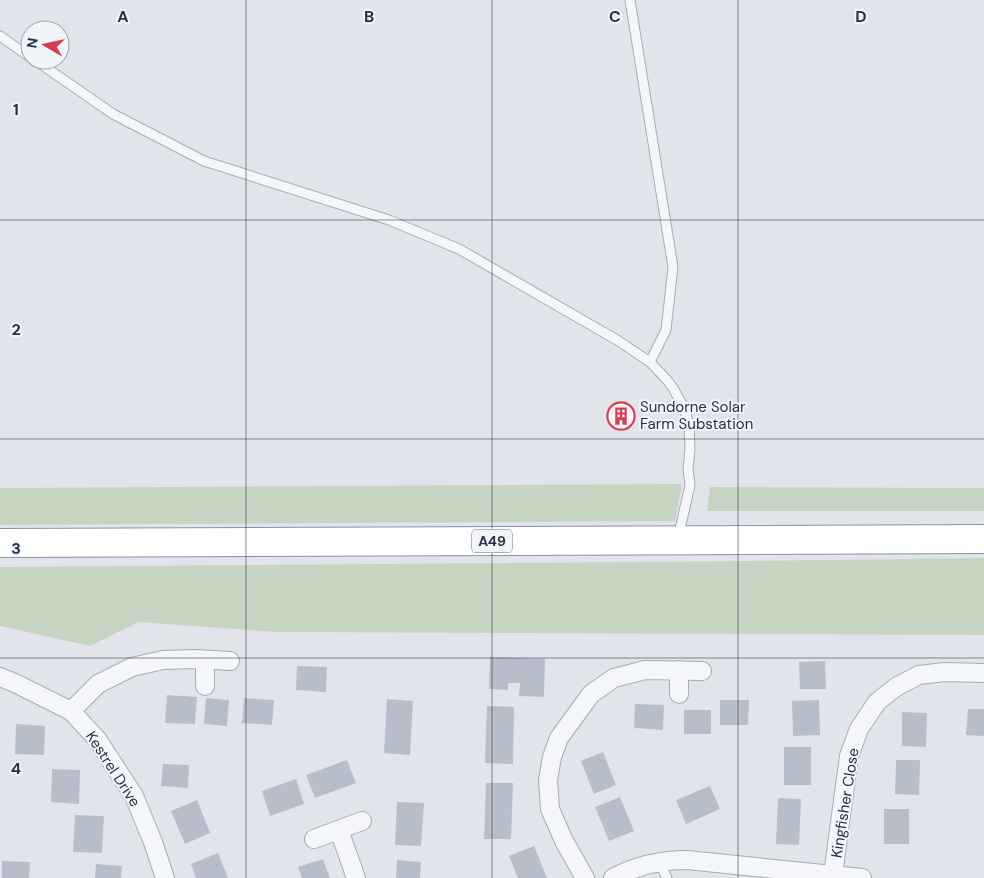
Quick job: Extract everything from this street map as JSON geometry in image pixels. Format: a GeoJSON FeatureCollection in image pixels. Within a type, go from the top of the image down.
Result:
{"type":"FeatureCollection","features":[{"type":"Feature","properties":{"kind":"highway","name":"A49"},"geometry":{"type":"LineString","coordinates":[[0,543],[984,539]]}},
{"type":"Feature","properties":{"kind":"street"},"geometry":{"type":"LineString","coordinates":[[71,711],[98,684],[132,667],[163,660],[230,661]]}},
{"type":"Feature","properties":{"kind":"street"},"geometry":{"type":"LineString","coordinates":[[204,686],[205,660]]}},
{"type":"Feature","properties":{"kind":"street"},"geometry":{"type":"LineString","coordinates":[[585,878],[564,841],[550,809],[548,780],[552,757],[559,738],[591,694],[614,678],[645,670],[702,671]]}},
{"type":"Feature","properties":{"kind":"street"},"geometry":{"type":"LineString","coordinates":[[679,670],[680,694]]}},
{"type":"Feature","properties":{"kind":"street","name":"Kingfisher Close"},"geometry":{"type":"LineString","coordinates":[[833,875],[849,756],[859,729],[878,702],[896,687],[919,675],[945,672],[984,673]]}},
{"type":"Feature","properties":{"kind":"street","name":"Kestrel Drive"},"geometry":{"type":"LineString","coordinates":[[0,677],[71,711],[98,739],[134,796],[153,842],[165,878]]}},
{"type":"Feature","properties":{"kind":"street"},"geometry":{"type":"LineString","coordinates":[[314,840],[362,821]]}},
{"type":"Feature","properties":{"kind":"street"},"geometry":{"type":"LineString","coordinates":[[339,830],[356,878]]}},
{"type":"Feature","properties":{"kind":"street"},"geometry":{"type":"LineString","coordinates":[[613,878],[646,864],[668,860],[687,860],[791,874],[862,878]]}},
{"type":"Feature","properties":{"kind":"lane"},"geometry":{"type":"LineString","coordinates":[[630,0],[673,267],[666,330],[650,362]]}},
{"type":"Feature","properties":{"kind":"lane"},"geometry":{"type":"LineString","coordinates":[[0,36],[20,50]]}},
{"type":"Feature","properties":{"kind":"lane"},"geometry":{"type":"LineString","coordinates":[[49,70],[113,114],[204,161],[389,220],[459,249],[617,340],[650,362],[673,388],[684,408],[689,424],[690,449],[688,469],[690,485],[677,540]]}},
{"type":"Feature","properties":{"kind":"lane"},"geometry":{"type":"LineString","coordinates":[[659,862],[667,878]]}},
{"type":"Feature","properties":{"kind":"green space"},"geometry":{"type":"Polygon","coordinates":[[[682,484],[675,521],[0,525],[0,488],[682,484]]]}},
{"type":"Feature","properties":{"kind":"green space"},"geometry":{"type":"Polygon","coordinates":[[[710,487],[984,488],[984,511],[707,511],[710,487]]]}},
{"type":"Feature","properties":{"kind":"green space"},"geometry":{"type":"Polygon","coordinates":[[[984,558],[984,635],[276,632],[139,622],[90,646],[0,626],[0,567],[984,558]]]}},
{"type":"Feature","properties":{"kind":"building","name":"Sundorne Solar Farm Substation"},"geometry":{"type":"Polygon","coordinates":[[[618,409],[626,410],[623,429],[615,428],[618,409]]]}},
{"type":"Feature","properties":{"kind":"building"},"geometry":{"type":"Polygon","coordinates":[[[490,657],[545,659],[544,697],[519,696],[520,683],[508,683],[508,690],[489,689],[490,657]]]}},
{"type":"Feature","properties":{"kind":"building"},"geometry":{"type":"Polygon","coordinates":[[[825,661],[826,689],[800,689],[799,662],[825,661]]]}},
{"type":"Feature","properties":{"kind":"building"},"geometry":{"type":"Polygon","coordinates":[[[297,666],[327,667],[326,692],[296,690],[297,666]]]}},
{"type":"Feature","properties":{"kind":"building"},"geometry":{"type":"Polygon","coordinates":[[[167,695],[197,697],[195,724],[165,723],[167,695]]]}},
{"type":"Feature","properties":{"kind":"building"},"geometry":{"type":"Polygon","coordinates":[[[206,698],[229,700],[227,726],[204,724],[206,698]]]}},
{"type":"Feature","properties":{"kind":"building"},"geometry":{"type":"Polygon","coordinates":[[[244,698],[274,700],[272,725],[242,723],[244,698]]]}},
{"type":"Feature","properties":{"kind":"building"},"geometry":{"type":"Polygon","coordinates":[[[387,699],[413,701],[410,755],[384,753],[387,699]]]}},
{"type":"Feature","properties":{"kind":"building"},"geometry":{"type":"Polygon","coordinates":[[[720,700],[749,700],[748,725],[720,725],[720,700]]]}},
{"type":"Feature","properties":{"kind":"building"},"geometry":{"type":"Polygon","coordinates":[[[819,700],[820,735],[793,736],[792,701],[819,700]]]}},
{"type":"Feature","properties":{"kind":"building"},"geometry":{"type":"Polygon","coordinates":[[[635,704],[664,705],[663,730],[634,728],[635,704]]]}},
{"type":"Feature","properties":{"kind":"building"},"geometry":{"type":"Polygon","coordinates":[[[487,706],[514,707],[513,764],[485,763],[487,706]]]}},
{"type":"Feature","properties":{"kind":"building"},"geometry":{"type":"Polygon","coordinates":[[[968,709],[984,709],[984,736],[966,735],[968,709]]]}},
{"type":"Feature","properties":{"kind":"building"},"geometry":{"type":"Polygon","coordinates":[[[684,710],[711,710],[711,734],[684,734],[684,710]]]}},
{"type":"Feature","properties":{"kind":"building"},"geometry":{"type":"Polygon","coordinates":[[[902,712],[927,713],[926,747],[902,746],[902,712]]]}},
{"type":"Feature","properties":{"kind":"building"},"geometry":{"type":"Polygon","coordinates":[[[16,724],[45,726],[44,755],[15,754],[16,724]]]}},
{"type":"Feature","properties":{"kind":"building"},"geometry":{"type":"Polygon","coordinates":[[[784,747],[811,747],[811,785],[784,785],[784,747]]]}},
{"type":"Feature","properties":{"kind":"building"},"geometry":{"type":"Polygon","coordinates":[[[603,752],[616,785],[594,794],[581,761],[603,752]]]}},
{"type":"Feature","properties":{"kind":"building"},"geometry":{"type":"Polygon","coordinates":[[[347,760],[356,783],[315,798],[306,775],[347,760]]]}},
{"type":"Feature","properties":{"kind":"building"},"geometry":{"type":"Polygon","coordinates":[[[896,760],[920,760],[919,795],[895,794],[896,760]]]}},
{"type":"Feature","properties":{"kind":"building"},"geometry":{"type":"Polygon","coordinates":[[[163,764],[189,765],[188,788],[161,786],[163,764]]]}},
{"type":"Feature","properties":{"kind":"building"},"geometry":{"type":"Polygon","coordinates":[[[52,769],[80,770],[79,804],[51,802],[52,769]]]}},
{"type":"Feature","properties":{"kind":"building"},"geometry":{"type":"Polygon","coordinates":[[[296,779],[304,804],[270,816],[262,791],[296,779]]]}},
{"type":"Feature","properties":{"kind":"building"},"geometry":{"type":"Polygon","coordinates":[[[486,783],[513,783],[511,839],[484,839],[486,783]]]}},
{"type":"Feature","properties":{"kind":"building"},"geometry":{"type":"Polygon","coordinates":[[[710,786],[720,809],[686,824],[676,800],[710,786]]]}},
{"type":"Feature","properties":{"kind":"building"},"geometry":{"type":"Polygon","coordinates":[[[620,797],[634,831],[609,841],[595,807],[620,797]]]}},
{"type":"Feature","properties":{"kind":"building"},"geometry":{"type":"Polygon","coordinates":[[[778,798],[801,799],[799,845],[776,844],[778,798]]]}},
{"type":"Feature","properties":{"kind":"building"},"geometry":{"type":"Polygon","coordinates":[[[197,800],[210,833],[185,844],[171,811],[197,800]]]}},
{"type":"Feature","properties":{"kind":"building"},"geometry":{"type":"Polygon","coordinates":[[[397,802],[424,803],[421,846],[395,845],[397,802]]]}},
{"type":"Feature","properties":{"kind":"building"},"geometry":{"type":"Polygon","coordinates":[[[884,809],[909,809],[909,844],[884,844],[884,809]]]}},
{"type":"Feature","properties":{"kind":"building"},"geometry":{"type":"Polygon","coordinates":[[[75,815],[104,816],[102,853],[73,852],[75,815]]]}},
{"type":"Feature","properties":{"kind":"building"},"geometry":{"type":"Polygon","coordinates":[[[534,846],[547,878],[518,878],[509,856],[534,846]]]}},
{"type":"Feature","properties":{"kind":"building"},"geometry":{"type":"Polygon","coordinates":[[[218,853],[228,878],[196,878],[191,864],[218,853]]]}},
{"type":"Feature","properties":{"kind":"building"},"geometry":{"type":"Polygon","coordinates":[[[323,859],[330,878],[302,878],[298,867],[323,859]]]}},
{"type":"Feature","properties":{"kind":"building"},"geometry":{"type":"Polygon","coordinates":[[[397,860],[421,862],[420,878],[396,878],[397,860]]]}},
{"type":"Feature","properties":{"kind":"building"},"geometry":{"type":"Polygon","coordinates":[[[2,861],[30,862],[29,878],[2,878],[2,861]]]}},
{"type":"Feature","properties":{"kind":"building"},"geometry":{"type":"Polygon","coordinates":[[[96,864],[122,866],[121,878],[95,878],[96,864]]]}},
{"type":"Feature","properties":{"kind":"place","name":"Sundorne Solar Farm Substation"},"geometry":{"type":"Point","coordinates":[621,416]}}]}
